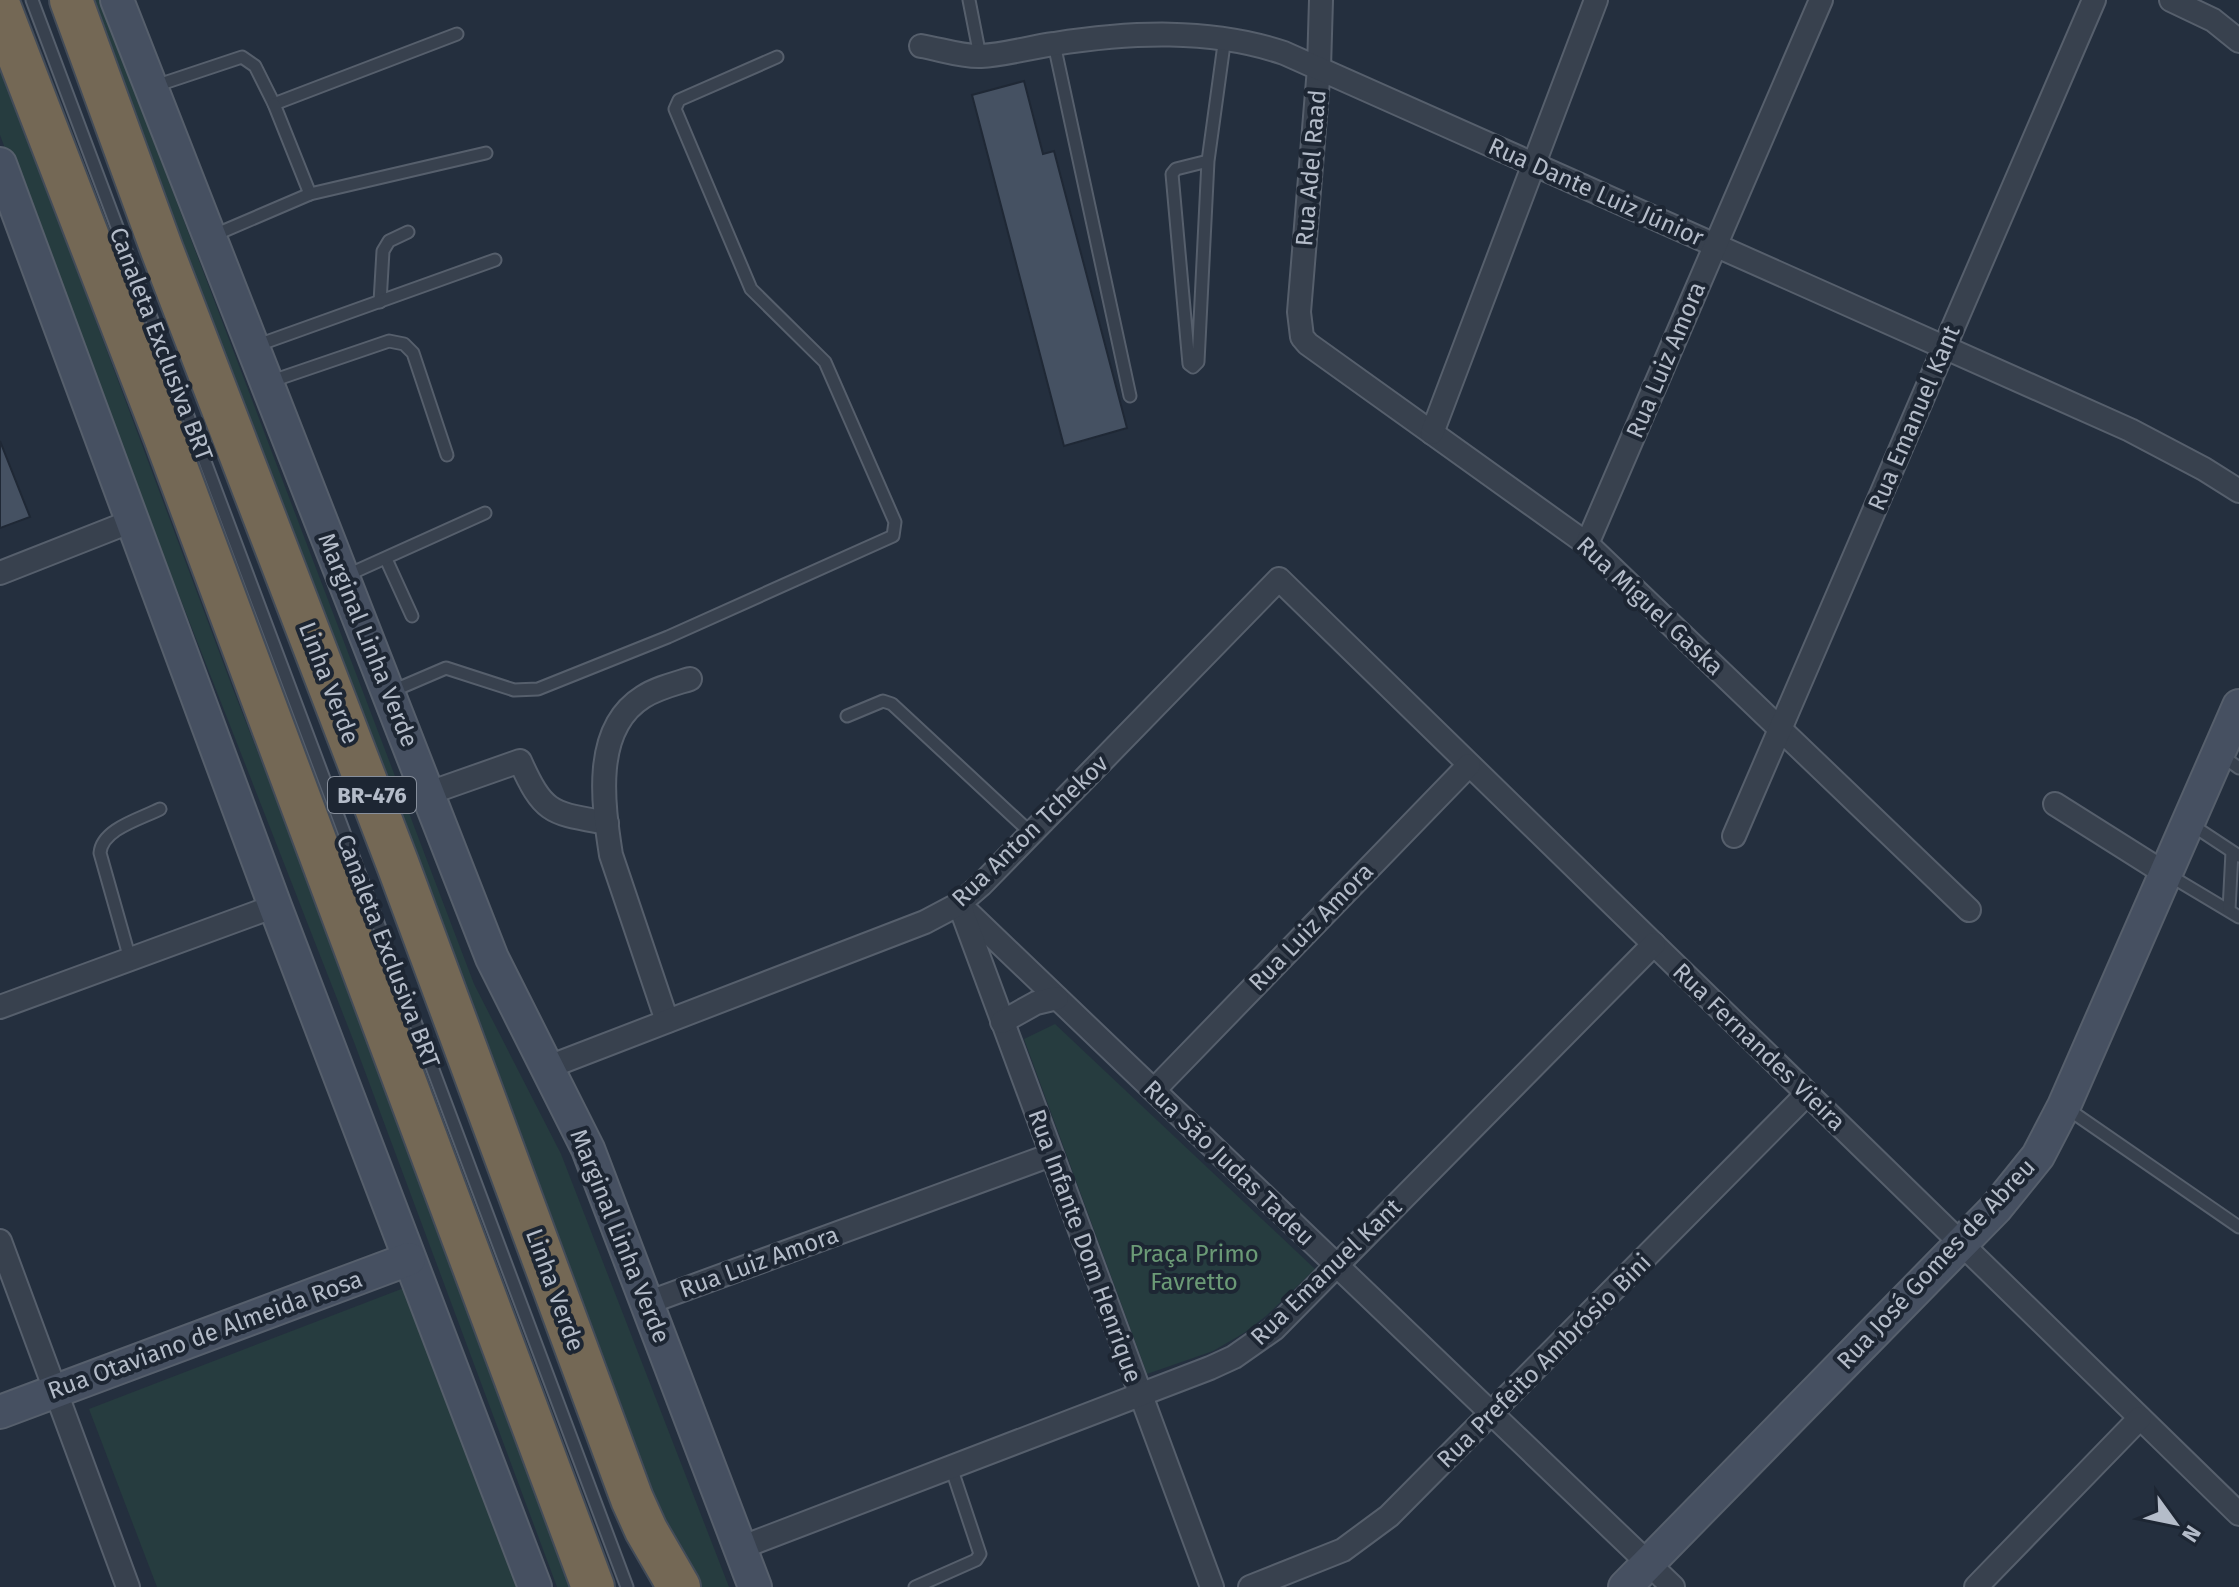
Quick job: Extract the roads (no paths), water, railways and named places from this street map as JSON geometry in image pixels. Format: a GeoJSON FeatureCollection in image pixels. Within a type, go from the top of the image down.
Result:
{"type":"FeatureCollection","features":[{"type":"Feature","properties":{"kind":"highway","name":"Linha Verde"},"geometry":{"type":"LineString","coordinates":[[71,0],[162,250],[387,836],[632,1499],[679,1587]]}},
{"type":"Feature","properties":{"kind":"highway","name":"BR-476"},"geometry":{"type":"LineString","coordinates":[[0,8],[171,452],[593,1587]]}},
{"type":"Feature","properties":{"kind":"main road","name":"Marginal Linha Verde"},"geometry":{"type":"LineString","coordinates":[[117,0],[492,958],[588,1149],[755,1587]]}},
{"type":"Feature","properties":{"kind":"main road"},"geometry":{"type":"LineString","coordinates":[[0,164],[275,906],[535,1587]]}},
{"type":"Feature","properties":{"kind":"main road","name":"Rua José Gomes de Abreu"},"geometry":{"type":"LineString","coordinates":[[1625,1587],[1996,1208],[2031,1165],[2064,1106],[2188,823],[2229,761],[2239,706]]}},
{"type":"Feature","properties":{"kind":"main road","name":"Rua Otaviano de Almeida Rosa"},"geometry":{"type":"LineString","coordinates":[[0,1412],[409,1259]]}},
{"type":"Feature","properties":{"kind":"street","name":"Rua Adel Raad"},"geometry":{"type":"LineString","coordinates":[[1302,337],[1299,312],[1319,68],[1321,0]]}},
{"type":"Feature","properties":{"kind":"street"},"geometry":{"type":"LineString","coordinates":[[1432,433],[1596,0]]}},
{"type":"Feature","properties":{"kind":"street","name":"Rua Luiz Amora"},"geometry":{"type":"LineString","coordinates":[[1587,544],[1821,0]]}},
{"type":"Feature","properties":{"kind":"street","name":"Rua Emanuel Kant"},"geometry":{"type":"LineString","coordinates":[[1734,836],[2094,0]]}},
{"type":"Feature","properties":{"kind":"street"},"geometry":{"type":"LineString","coordinates":[[2171,0],[2213,20],[2239,41]]}},
{"type":"Feature","properties":{"kind":"street","name":"Rua Dante Luiz Júnior"},"geometry":{"type":"LineString","coordinates":[[921,46],[980,56],[1141,35],[1225,37],[1270,48],[2156,443],[2239,491]]}},
{"type":"Feature","properties":{"kind":"street","name":"Rua Miguel Gaska"},"geometry":{"type":"LineString","coordinates":[[1302,337],[1315,351],[1587,544],[1969,910]]}},
{"type":"Feature","properties":{"kind":"street"},"geometry":{"type":"LineString","coordinates":[[0,573],[132,521]]}},
{"type":"Feature","properties":{"kind":"street","name":"Rua Fernandes Vieira"},"geometry":{"type":"LineString","coordinates":[[1279,579],[2239,1514]]}},
{"type":"Feature","properties":{"kind":"street","name":"Rua Anton Tchekov"},"geometry":{"type":"LineString","coordinates":[[546,1068],[925,922],[959,904],[1279,579]]}},
{"type":"Feature","properties":{"kind":"street"},"geometry":{"type":"LineString","coordinates":[[667,1021],[617,878],[607,823],[605,764],[614,730],[631,705],[644,696],[690,679]]}},
{"type":"Feature","properties":{"kind":"street"},"geometry":{"type":"LineString","coordinates":[[429,793],[520,761],[534,791],[551,810],[607,823]]}},
{"type":"Feature","properties":{"kind":"street","name":"Rua Luiz Amora"},"geometry":{"type":"LineString","coordinates":[[1154,1090],[1469,765]]}},
{"type":"Feature","properties":{"kind":"street"},"geometry":{"type":"LineString","coordinates":[[2055,804],[2166,874]]}},
{"type":"Feature","properties":{"kind":"street","name":"Rua São Judas Tadeu"},"geometry":{"type":"LineString","coordinates":[[959,904],[1673,1587]]}},
{"type":"Feature","properties":{"kind":"street","name":"Rua Infante Dom Henrique"},"geometry":{"type":"LineString","coordinates":[[959,904],[1212,1587]]}},
{"type":"Feature","properties":{"kind":"street"},"geometry":{"type":"LineString","coordinates":[[0,1007],[275,906]]}},
{"type":"Feature","properties":{"kind":"street","name":"Rua Emanuel Kant"},"geometry":{"type":"LineString","coordinates":[[740,1548],[1222,1363],[1255,1344],[1654,944]]}},
{"type":"Feature","properties":{"kind":"street"},"geometry":{"type":"LineString","coordinates":[[1002,1022],[1036,1003],[1057,998]]}},
{"type":"Feature","properties":{"kind":"street","name":"Rua Prefeito Ambrósio Bini"},"geometry":{"type":"LineString","coordinates":[[1250,1587],[1318,1561],[1367,1534],[1410,1497],[1807,1094]]}},
{"type":"Feature","properties":{"kind":"street","name":"Rua Luiz Amora"},"geometry":{"type":"LineString","coordinates":[[647,1303],[1051,1155]]}},
{"type":"Feature","properties":{"kind":"street"},"geometry":{"type":"LineString","coordinates":[[1,1248],[128,1587]]}},
{"type":"Feature","properties":{"kind":"street"},"geometry":{"type":"LineString","coordinates":[[1976,1587],[2140,1418]]}},
{"type":"Feature","properties":{"kind":"lane","name":"Canaleta Exclusiva BRT"},"geometry":{"type":"LineString","coordinates":[[32,0],[627,1587]]}},
{"type":"Feature","properties":{"kind":"lane"},"geometry":{"type":"LineString","coordinates":[[969,0],[980,56]]}},
{"type":"Feature","properties":{"kind":"lane"},"geometry":{"type":"LineString","coordinates":[[274,104],[457,34]]}},
{"type":"Feature","properties":{"kind":"lane"},"geometry":{"type":"LineString","coordinates":[[1208,161],[1176,169],[1172,174],[1189,364],[1193,367],[1198,362],[1208,161],[1225,37]]}},
{"type":"Feature","properties":{"kind":"lane"},"geometry":{"type":"LineString","coordinates":[[1054,44],[1130,396]]}},
{"type":"Feature","properties":{"kind":"lane"},"geometry":{"type":"LineString","coordinates":[[151,87],[242,57],[255,66],[274,104],[310,194]]}},
{"type":"Feature","properties":{"kind":"lane"},"geometry":{"type":"LineString","coordinates":[[389,692],[446,668],[514,690],[538,689],[668,637],[893,536],[895,522],[825,362],[751,289],[675,109],[679,100],[777,57]]}},
{"type":"Feature","properties":{"kind":"lane"},"geometry":{"type":"LineString","coordinates":[[210,236],[310,194],[486,153]]}},
{"type":"Feature","properties":{"kind":"lane"},"geometry":{"type":"LineString","coordinates":[[380,302],[383,251],[389,241],[408,232]]}},
{"type":"Feature","properties":{"kind":"lane"},"geometry":{"type":"LineString","coordinates":[[254,346],[495,260]]}},
{"type":"Feature","properties":{"kind":"lane"},"geometry":{"type":"LineString","coordinates":[[268,383],[389,341],[404,344],[413,353],[447,455]]}},
{"type":"Feature","properties":{"kind":"lane"},"geometry":{"type":"LineString","coordinates":[[342,577],[485,513]]}},
{"type":"Feature","properties":{"kind":"lane"},"geometry":{"type":"LineString","coordinates":[[386,559],[412,616]]}},
{"type":"Feature","properties":{"kind":"lane"},"geometry":{"type":"LineString","coordinates":[[847,716],[883,701],[892,704],[1031,833]]}},
{"type":"Feature","properties":{"kind":"lane"},"geometry":{"type":"LineString","coordinates":[[130,959],[100,853],[101,843],[108,835],[160,809]]}},
{"type":"Feature","properties":{"kind":"lane"},"geometry":{"type":"LineString","coordinates":[[2166,874],[2234,913],[2236,854],[2188,823]]}},
{"type":"Feature","properties":{"kind":"lane"},"geometry":{"type":"LineString","coordinates":[[2064,1106],[2239,1227]]}},
{"type":"Feature","properties":{"kind":"lane"},"geometry":{"type":"LineString","coordinates":[[915,1587],[976,1560],[980,1554],[951,1467]]}},
{"type":"Feature","properties":{"kind":"park label","name":"Praça Primo Favretto"},"geometry":{"type":"Point","coordinates":[1194,1268]}}]}
